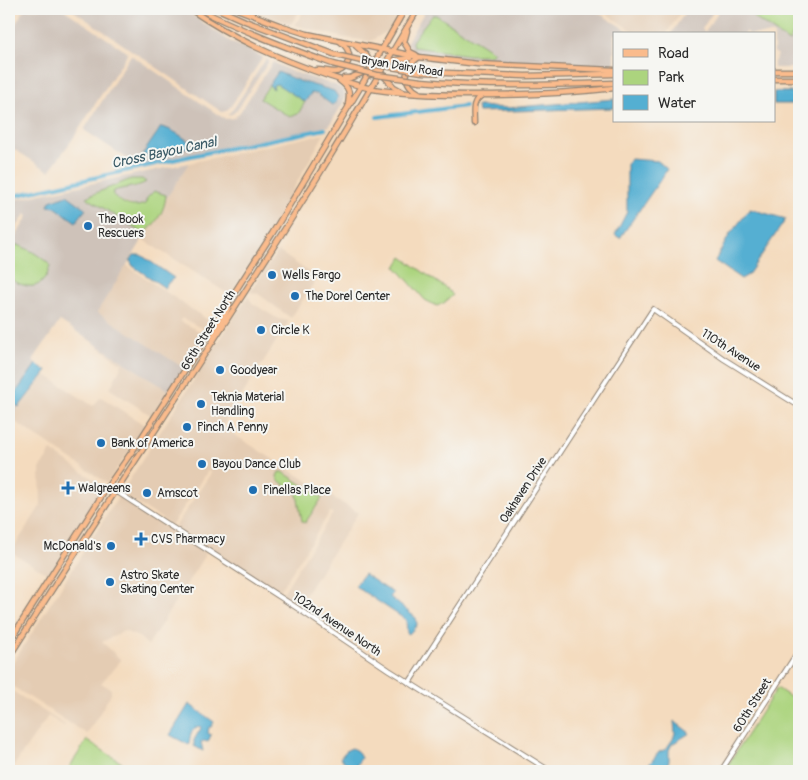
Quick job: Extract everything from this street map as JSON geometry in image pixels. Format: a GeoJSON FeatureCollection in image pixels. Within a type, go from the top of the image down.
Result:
{"type":"FeatureCollection","features":[{"type":"Feature","properties":{"kind":"main road"},"geometry":{"type":"LineString","coordinates":[[190,9],[236,38],[282,59],[337,79],[371,88],[421,94],[482,95],[568,93],[613,88]]}},
{"type":"Feature","properties":{"kind":"main road","name":"Bryan Dairy Road"},"geometry":{"type":"LineString","coordinates":[[199,9],[270,41],[333,64],[377,75],[452,84],[613,83]]}},
{"type":"Feature","properties":{"kind":"main road","name":"Bryan Dairy Road"},"geometry":{"type":"LineString","coordinates":[[218,9],[336,55],[422,72],[525,76],[613,72]]}},
{"type":"Feature","properties":{"kind":"main road"},"geometry":{"type":"LineString","coordinates":[[237,9],[279,26],[419,57],[478,64],[613,72]]}},
{"type":"Feature","properties":{"kind":"main road"},"geometry":{"type":"LineString","coordinates":[[376,68],[377,57],[404,9]]}},
{"type":"Feature","properties":{"kind":"main road"},"geometry":{"type":"LineString","coordinates":[[385,64],[418,9]]}},
{"type":"Feature","properties":{"kind":"main road"},"geometry":{"type":"LineString","coordinates":[[409,24],[404,42],[410,52],[419,57]]}},
{"type":"Feature","properties":{"kind":"main road"},"geometry":{"type":"LineString","coordinates":[[306,68],[336,72],[341,70],[349,60],[349,53],[340,41]]}},
{"type":"Feature","properties":{"kind":"main road"},"geometry":{"type":"LineString","coordinates":[[354,44],[362,50],[388,81],[406,93]]}},
{"type":"Feature","properties":{"kind":"main road"},"geometry":{"type":"LineString","coordinates":[[337,79],[350,78],[404,58],[419,57]]}},
{"type":"Feature","properties":{"kind":"main road"},"geometry":{"type":"LineString","coordinates":[[419,57],[410,64],[407,72],[407,81],[410,86],[421,94]]}},
{"type":"Feature","properties":{"kind":"main road"},"geometry":{"type":"LineString","coordinates":[[376,68],[389,58]]}},
{"type":"Feature","properties":{"kind":"main road","name":"66th Street North"},"geometry":{"type":"LineString","coordinates":[[9,642],[108,486],[229,302],[348,106],[366,78],[376,68]]}},
{"type":"Feature","properties":{"kind":"main road","name":"66th Street North"},"geometry":{"type":"LineString","coordinates":[[9,657],[114,491],[213,342],[314,183],[376,79],[376,68]]}},
{"type":"Feature","properties":{"kind":"main road"},"geometry":{"type":"LineString","coordinates":[[776,71],[799,71]]}},
{"type":"Feature","properties":{"kind":"main road"},"geometry":{"type":"LineString","coordinates":[[337,79],[347,86],[350,93],[348,106]]}},
{"type":"Feature","properties":{"kind":"main road"},"geometry":{"type":"LineString","coordinates":[[776,79],[799,79]]}},
{"type":"Feature","properties":{"kind":"main road"},"geometry":{"type":"LineString","coordinates":[[474,123],[473,106],[475,101],[482,95]]}},
{"type":"Feature","properties":{"kind":"main road"},"geometry":{"type":"LineString","coordinates":[[213,342],[213,335],[230,306],[229,302]]}},
{"type":"Feature","properties":{"kind":"street","name":"110th Avenue"},"geometry":{"type":"LineString","coordinates":[[652,309],[724,359],[799,406]]}},
{"type":"Feature","properties":{"kind":"street","name":"Oakhaven Drive"},"geometry":{"type":"LineString","coordinates":[[409,683],[652,309]]}},
{"type":"Feature","properties":{"kind":"street","name":"102nd Avenue North"},"geometry":{"type":"LineString","coordinates":[[108,486],[409,683],[550,771]]}},
{"type":"Feature","properties":{"kind":"street","name":"60th Street"},"geometry":{"type":"LineString","coordinates":[[721,771],[799,650]]}},
{"type":"Feature","properties":{"kind":"shaded area"},"geometry":{"type":"Polygon","coordinates":[[[25,9],[63,9],[128,53],[72,140],[49,171],[9,146],[9,34],[25,9]]]}},
{"type":"Feature","properties":{"kind":"shaded area"},"geometry":{"type":"Polygon","coordinates":[[[71,9],[183,9],[231,42],[263,57],[231,106],[222,112],[71,9]]]}},
{"type":"Feature","properties":{"kind":"shaded area"},"geometry":{"type":"Polygon","coordinates":[[[247,9],[293,9],[298,12],[301,9],[291,24],[247,9]]]}},
{"type":"Feature","properties":{"kind":"shaded area"},"geometry":{"type":"Polygon","coordinates":[[[305,9],[401,9],[389,30],[371,41],[345,38],[295,25],[305,9]]]}},
{"type":"Feature","properties":{"kind":"shaded area"},"geometry":{"type":"Polygon","coordinates":[[[426,9],[592,9],[630,32],[613,32],[613,68],[464,58],[416,53],[407,42],[426,9]],[[436,15],[430,18],[421,32],[416,35],[494,52],[436,15]]]}},
{"type":"Feature","properties":{"kind":"shaded area"},"geometry":{"type":"Polygon","coordinates":[[[599,9],[683,9],[667,32],[634,32],[599,9]]]}},
{"type":"Feature","properties":{"kind":"shaded area"},"geometry":{"type":"Polygon","coordinates":[[[687,9],[715,9],[702,29],[705,32],[672,32],[687,9]]]}},
{"type":"Feature","properties":{"kind":"shaded area"},"geometry":{"type":"Polygon","coordinates":[[[720,9],[759,9],[754,18],[775,32],[705,32],[720,9]]]}},
{"type":"Feature","properties":{"kind":"shaded area"},"geometry":{"type":"Polygon","coordinates":[[[799,24],[799,68],[776,68],[778,55],[776,54],[776,33],[788,41],[799,24]]]}},
{"type":"Feature","properties":{"kind":"shaded area"},"geometry":{"type":"Polygon","coordinates":[[[131,55],[226,119],[234,118],[240,112],[273,62],[290,71],[335,85],[343,89],[345,95],[343,103],[329,126],[137,168],[133,157],[128,159],[84,130],[131,55]],[[290,76],[260,99],[290,117],[298,114],[310,93],[317,94],[332,105],[334,91],[299,81],[290,76]],[[157,131],[142,155],[170,153],[192,146],[157,131]]]}},
{"type":"Feature","properties":{"kind":"shaded area"},"geometry":{"type":"Polygon","coordinates":[[[266,59],[269,61],[237,110],[227,115],[234,108],[266,59]]]}},
{"type":"Feature","properties":{"kind":"shaded area"},"geometry":{"type":"Polygon","coordinates":[[[324,134],[259,250],[230,295],[142,239],[144,234],[158,219],[166,199],[189,163],[324,134]]]}},
{"type":"Feature","properties":{"kind":"shaded area"},"geometry":{"type":"Polygon","coordinates":[[[189,163],[166,199],[165,195],[137,207],[120,201],[113,195],[114,191],[140,186],[146,182],[141,179],[131,179],[86,197],[144,234],[140,244],[97,312],[184,368],[169,391],[60,321],[33,360],[36,364],[10,401],[19,407],[11,419],[9,417],[9,278],[19,282],[39,285],[48,272],[50,265],[36,254],[10,246],[28,216],[25,214],[9,239],[9,201],[189,163]],[[59,197],[55,198],[55,207],[76,221],[59,197]]]}},
{"type":"Feature","properties":{"kind":"shaded area"},"geometry":{"type":"Polygon","coordinates":[[[278,251],[317,278],[291,318],[257,293],[250,292],[278,251]]]}},
{"type":"Feature","properties":{"kind":"shaded area"},"geometry":{"type":"Polygon","coordinates":[[[126,265],[212,323],[207,331],[182,318],[180,321],[205,334],[184,368],[97,312],[126,265]]]}},
{"type":"Feature","properties":{"kind":"shaded area"},"geometry":{"type":"Polygon","coordinates":[[[248,296],[252,303],[278,319],[289,321],[222,427],[358,513],[298,606],[281,596],[333,513],[330,512],[278,594],[175,527],[211,473],[208,471],[172,525],[121,493],[248,296]],[[283,472],[297,494],[302,521],[322,498],[283,472]]]}},
{"type":"Feature","properties":{"kind":"shaded area"},"geometry":{"type":"Polygon","coordinates":[[[91,341],[169,391],[152,416],[110,389],[122,364],[91,341]]]}},
{"type":"Feature","properties":{"kind":"shaded area"},"geometry":{"type":"Polygon","coordinates":[[[44,374],[93,406],[101,397],[146,426],[107,483],[11,419],[44,374]]]}},
{"type":"Feature","properties":{"kind":"shaded area"},"geometry":{"type":"Polygon","coordinates":[[[51,451],[105,487],[49,575],[11,552],[41,505],[40,469],[51,451]]]}},
{"type":"Feature","properties":{"kind":"shaded area"},"geometry":{"type":"Polygon","coordinates":[[[119,496],[206,553],[148,645],[139,637],[124,631],[102,642],[121,660],[101,683],[111,689],[111,694],[87,734],[9,684],[9,669],[119,496]]]}},
{"type":"Feature","properties":{"kind":"shaded area"},"geometry":{"type":"Polygon","coordinates":[[[9,689],[65,725],[48,716],[10,771],[9,771],[9,689]]]}},
{"type":"Feature","properties":{"kind":"green space"},"geometry":{"type":"Polygon","coordinates":[[[759,9],[799,9],[799,24],[789,42],[753,17],[759,9]]]}},
{"type":"Feature","properties":{"kind":"green space"},"geometry":{"type":"Polygon","coordinates":[[[433,15],[436,15],[494,52],[491,55],[469,55],[413,47],[412,42],[433,15]]]}},
{"type":"Feature","properties":{"kind":"green space"},"geometry":{"type":"Polygon","coordinates":[[[277,84],[305,102],[298,114],[290,117],[260,99],[269,85],[273,89],[272,85],[277,84]]]}},
{"type":"Feature","properties":{"kind":"green space"},"geometry":{"type":"Polygon","coordinates":[[[131,179],[142,179],[146,182],[114,191],[113,195],[124,203],[131,206],[145,204],[147,198],[154,191],[166,195],[159,217],[144,234],[86,197],[131,179]]]}},
{"type":"Feature","properties":{"kind":"green space"},"geometry":{"type":"Polygon","coordinates":[[[14,244],[33,252],[50,265],[48,273],[40,284],[35,286],[23,285],[9,278],[9,248],[14,244]]]}},
{"type":"Feature","properties":{"kind":"green space"},"geometry":{"type":"Polygon","coordinates":[[[402,257],[453,295],[437,306],[425,300],[396,267],[402,257]]]}},
{"type":"Feature","properties":{"kind":"green space"},"geometry":{"type":"Polygon","coordinates":[[[279,472],[283,472],[322,498],[305,523],[302,521],[297,494],[278,480],[279,472]]]}},
{"type":"Feature","properties":{"kind":"green space"},"geometry":{"type":"Polygon","coordinates":[[[777,688],[799,703],[799,771],[734,771],[727,766],[777,688]]]}},
{"type":"Feature","properties":{"kind":"green space"},"geometry":{"type":"Polygon","coordinates":[[[87,740],[134,771],[67,771],[87,740]]]}},
{"type":"Feature","properties":{"kind":"water"},"geometry":{"type":"Polygon","coordinates":[[[278,72],[299,81],[334,91],[338,97],[336,103],[332,105],[317,94],[311,93],[305,102],[277,84],[273,85],[274,89],[269,85],[278,72]]]}},
{"type":"Feature","properties":{"kind":"water"},"geometry":{"type":"Polygon","coordinates":[[[776,92],[799,92],[799,104],[776,104],[776,92]]]}},
{"type":"Feature","properties":{"kind":"water"},"geometry":{"type":"Polygon","coordinates":[[[613,99],[613,108],[478,112],[477,106],[507,108],[613,99]]]}},
{"type":"Feature","properties":{"kind":"water"},"geometry":{"type":"Polygon","coordinates":[[[161,127],[177,134],[193,146],[161,154],[142,155],[161,127]]]}},
{"type":"Feature","properties":{"kind":"water"},"geometry":{"type":"Polygon","coordinates":[[[630,159],[658,161],[667,169],[620,238],[615,235],[627,212],[627,164],[630,159]]]}},
{"type":"Feature","properties":{"kind":"water"},"geometry":{"type":"Polygon","coordinates":[[[67,195],[86,209],[76,222],[55,207],[48,206],[50,201],[67,195]]]}},
{"type":"Feature","properties":{"kind":"water"},"geometry":{"type":"Polygon","coordinates":[[[750,209],[786,219],[748,275],[741,279],[715,261],[730,234],[750,209]]]}},
{"type":"Feature","properties":{"kind":"water"},"geometry":{"type":"Polygon","coordinates":[[[134,255],[141,255],[174,278],[165,288],[133,266],[130,261],[134,255]]]}},
{"type":"Feature","properties":{"kind":"water"},"geometry":{"type":"Polygon","coordinates":[[[36,364],[47,371],[19,407],[10,401],[36,364]]]}},
{"type":"Feature","properties":{"kind":"water"},"geometry":{"type":"Polygon","coordinates":[[[364,574],[393,593],[390,597],[416,618],[417,625],[409,634],[407,633],[406,620],[355,586],[364,574]]]}},
{"type":"Feature","properties":{"kind":"water"},"geometry":{"type":"Polygon","coordinates":[[[189,704],[214,722],[209,727],[208,733],[211,735],[208,742],[201,742],[203,751],[194,746],[194,740],[201,728],[200,726],[193,730],[189,745],[170,735],[189,704]]]}},
{"type":"Feature","properties":{"kind":"water"},"geometry":{"type":"Polygon","coordinates":[[[674,721],[690,733],[672,744],[669,750],[669,761],[663,771],[644,771],[659,752],[666,749],[673,739],[675,733],[674,721]]]}},
{"type":"Feature","properties":{"kind":"water"},"geometry":{"type":"Polygon","coordinates":[[[352,748],[357,751],[361,758],[355,768],[352,768],[340,758],[347,750],[352,748]]]}},
{"type":"Feature","properties":{"kind":"waterway","name":"Cross Bayou Canal"},"geometry":{"type":"LineString","coordinates":[[377,117],[465,106]]}},
{"type":"Feature","properties":{"kind":"waterway","name":"Cross Bayou Canal"},"geometry":{"type":"LineString","coordinates":[[9,197],[191,156],[325,129]]}},
{"type":"Feature","properties":{"kind":"place","name":"The Book Rescuers"},"geometry":{"type":"Point","coordinates":[88,226]}},
{"type":"Feature","properties":{"kind":"place","name":"Wells Fargo"},"geometry":{"type":"Point","coordinates":[272,275]}},
{"type":"Feature","properties":{"kind":"place","name":"The Dorel Center"},"geometry":{"type":"Point","coordinates":[295,296]}},
{"type":"Feature","properties":{"kind":"place","name":"Circle K"},"geometry":{"type":"Point","coordinates":[261,330]}},
{"type":"Feature","properties":{"kind":"place","name":"Goodyear"},"geometry":{"type":"Point","coordinates":[220,370]}},
{"type":"Feature","properties":{"kind":"place","name":"Teknia Material Handling"},"geometry":{"type":"Point","coordinates":[201,404]}},
{"type":"Feature","properties":{"kind":"place","name":"Pinch A Penny"},"geometry":{"type":"Point","coordinates":[187,427]}},
{"type":"Feature","properties":{"kind":"place","name":"Bank of America"},"geometry":{"type":"Point","coordinates":[101,443]}},
{"type":"Feature","properties":{"kind":"place","name":"Bayou Dance Club"},"geometry":{"type":"Point","coordinates":[202,464]}},
{"type":"Feature","properties":{"kind":"place","name":"Walgreens"},"geometry":{"type":"Point","coordinates":[68,488]}},
{"type":"Feature","properties":{"kind":"place","name":"Pinellas Place"},"geometry":{"type":"Point","coordinates":[253,490]}},
{"type":"Feature","properties":{"kind":"place","name":"Amscot"},"geometry":{"type":"Point","coordinates":[147,493]}},
{"type":"Feature","properties":{"kind":"place","name":"CVS Pharmacy"},"geometry":{"type":"Point","coordinates":[141,539]}},
{"type":"Feature","properties":{"kind":"place","name":"McDonald's"},"geometry":{"type":"Point","coordinates":[111,546]}},
{"type":"Feature","properties":{"kind":"place","name":"Astro Skate Skating Center"},"geometry":{"type":"Point","coordinates":[110,582]}}]}
